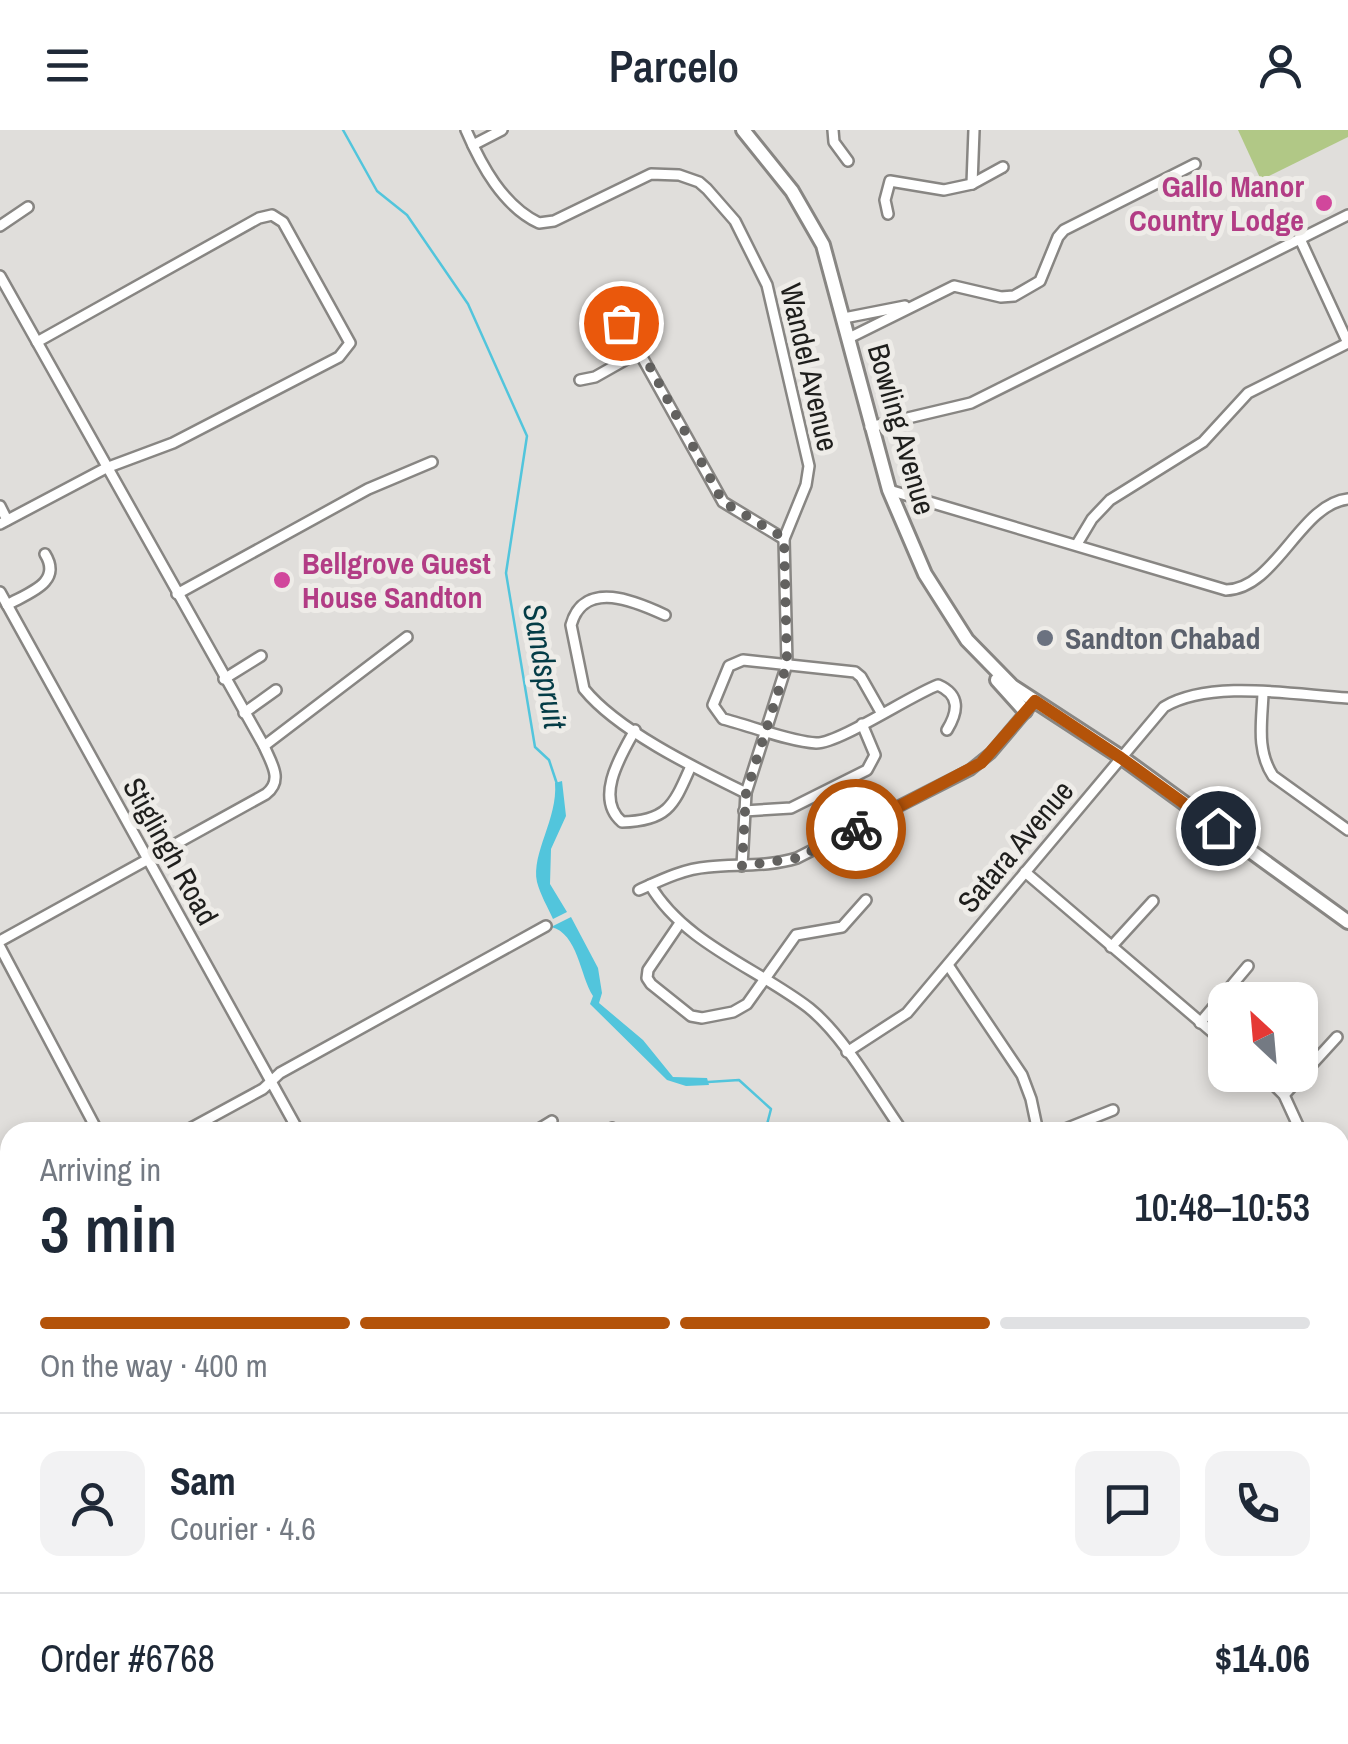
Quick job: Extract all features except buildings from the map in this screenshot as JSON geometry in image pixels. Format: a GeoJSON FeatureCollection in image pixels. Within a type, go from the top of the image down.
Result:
{"type":"FeatureCollection","features":[{"type":"Feature","properties":{"kind":"main road","name":"Bowling Avenue"},"geometry":{"type":"LineString","coordinates":[[743,130],[812,223],[830,262],[889,490],[926,574],[955,623],[988,665],[1030,706],[1121,758],[1348,922]]}},
{"type":"Feature","properties":{"kind":"street","name":"Wandel Avenue"},"geometry":{"type":"LineString","coordinates":[[466,130],[496,186],[539,223],[554,221],[660,173],[679,174],[699,182],[735,220],[768,285],[808,454],[806,485],[784,538],[787,664],[746,793],[742,866]]}},
{"type":"Feature","properties":{"kind":"street"},"geometry":{"type":"LineString","coordinates":[[472,145],[502,130]]}},
{"type":"Feature","properties":{"kind":"street"},"geometry":{"type":"LineString","coordinates":[[834,130],[834,142],[848,161]]}},
{"type":"Feature","properties":{"kind":"street"},"geometry":{"type":"LineString","coordinates":[[972,184],[974,130]]}},
{"type":"Feature","properties":{"kind":"street"},"geometry":{"type":"LineString","coordinates":[[850,338],[958,285],[1001,297],[1014,296],[1040,281],[1064,230],[1195,164]]}},
{"type":"Feature","properties":{"kind":"street"},"geometry":{"type":"LineString","coordinates":[[890,181],[944,190],[972,184],[1003,168]]}},
{"type":"Feature","properties":{"kind":"street"},"geometry":{"type":"LineString","coordinates":[[888,214],[884,200],[891,169]]}},
{"type":"Feature","properties":{"kind":"street"},"geometry":{"type":"LineString","coordinates":[[0,226],[28,207]]}},
{"type":"Feature","properties":{"kind":"street"},"geometry":{"type":"LineString","coordinates":[[0,506],[4,522],[106,468],[135,459],[214,422],[339,357],[349,346],[348,334],[283,222],[272,215],[259,218],[37,342]]}},
{"type":"Feature","properties":{"kind":"street"},"geometry":{"type":"LineString","coordinates":[[870,427],[971,402],[1348,216]]}},
{"type":"Feature","properties":{"kind":"street"},"geometry":{"type":"LineString","coordinates":[[1077,544],[1092,518],[1110,500],[1203,442],[1248,392],[1348,343],[1300,240]]}},
{"type":"Feature","properties":{"kind":"street"},"geometry":{"type":"LineString","coordinates":[[0,276],[264,746],[276,776],[272,790],[0,944],[93,1122]]}},
{"type":"Feature","properties":{"kind":"street"},"geometry":{"type":"LineString","coordinates":[[844,318],[910,306]]}},
{"type":"Feature","properties":{"kind":"street"},"geometry":{"type":"LineString","coordinates":[[592,340],[621,323],[630,330],[723,502],[784,538]]}},
{"type":"Feature","properties":{"kind":"street"},"geometry":{"type":"LineString","coordinates":[[580,380],[593,378],[641,352]]}},
{"type":"Feature","properties":{"kind":"street"},"geometry":{"type":"LineString","coordinates":[[177,594],[380,483],[432,462]]}},
{"type":"Feature","properties":{"kind":"street"},"geometry":{"type":"LineString","coordinates":[[889,490],[1234,590],[1259,576],[1327,506],[1348,499]]}},
{"type":"Feature","properties":{"kind":"street"},"geometry":{"type":"LineString","coordinates":[[8,606],[42,586],[51,576],[45,554]]}},
{"type":"Feature","properties":{"kind":"street","name":"Stiglingh Road"},"geometry":{"type":"LineString","coordinates":[[0,592],[293,1122]]}},
{"type":"Feature","properties":{"kind":"street"},"geometry":{"type":"LineString","coordinates":[[665,615],[630,598],[609,597],[590,603],[572,620],[584,689],[634,730],[746,793]]}},
{"type":"Feature","properties":{"kind":"street"},"geometry":{"type":"LineString","coordinates":[[264,746],[408,638]]}},
{"type":"Feature","properties":{"kind":"street"},"geometry":{"type":"LineString","coordinates":[[224,679],[261,656]]}},
{"type":"Feature","properties":{"kind":"street"},"geometry":{"type":"LineString","coordinates":[[882,714],[861,677],[854,672],[743,660],[732,663],[713,705],[723,719],[820,743],[862,724],[882,714],[938,685],[956,702],[956,715],[947,730]]}},
{"type":"Feature","properties":{"kind":"street"},"geometry":{"type":"LineString","coordinates":[[244,713],[276,690]]}},
{"type":"Feature","properties":{"kind":"street","name":"Satara Avenue"},"geometry":{"type":"LineString","coordinates":[[846,1052],[907,1013],[1155,715],[1171,703],[1228,692],[1348,698]]}},
{"type":"Feature","properties":{"kind":"street"},"geometry":{"type":"LineString","coordinates":[[1263,692],[1261,751],[1268,768],[1273,776],[1348,830]]}},
{"type":"Feature","properties":{"kind":"street"},"geometry":{"type":"LineString","coordinates":[[639,890],[678,872],[797,858],[955,779],[991,753],[1030,706]]}},
{"type":"Feature","properties":{"kind":"street"},"geometry":{"type":"LineString","coordinates":[[744,811],[784,811],[867,770],[876,755],[862,724]]}},
{"type":"Feature","properties":{"kind":"street"},"geometry":{"type":"LineString","coordinates":[[634,730],[617,760],[613,778],[610,799],[620,820],[638,820],[669,809],[692,766]]}},
{"type":"Feature","properties":{"kind":"street"},"geometry":{"type":"LineString","coordinates":[[1024,872],[1208,1029]]}},
{"type":"Feature","properties":{"kind":"street"},"geometry":{"type":"LineString","coordinates":[[650,885],[680,923],[811,1010],[896,1122]]}},
{"type":"Feature","properties":{"kind":"street"},"geometry":{"type":"LineString","coordinates":[[680,923],[648,970],[647,978],[688,1014],[702,1018],[738,1010],[747,1004],[796,935],[842,926],[866,900]]}},
{"type":"Feature","properties":{"kind":"street"},"geometry":{"type":"LineString","coordinates":[[1111,946],[1152,901]]}},
{"type":"Feature","properties":{"kind":"street"},"geometry":{"type":"LineString","coordinates":[[201,1122],[317,1052],[546,926]]}},
{"type":"Feature","properties":{"kind":"street"},"geometry":{"type":"LineString","coordinates":[[948,965],[1022,1075],[1036,1122]]}},
{"type":"Feature","properties":{"kind":"street"},"geometry":{"type":"LineString","coordinates":[[1200,1023],[1248,966]]}},
{"type":"Feature","properties":{"kind":"street"},"geometry":{"type":"LineString","coordinates":[[1284,1095],[1336,1037]]}},
{"type":"Feature","properties":{"kind":"street"},"geometry":{"type":"LineString","coordinates":[[1281,1092],[1296,1122]]}},
{"type":"Feature","properties":{"kind":"street"},"geometry":{"type":"LineString","coordinates":[[1083,1122],[1112,1110]]}},
{"type":"Feature","properties":{"kind":"green space"},"geometry":{"type":"Polygon","coordinates":[[[1238,130],[1348,130],[1348,137],[1261,180],[1238,130]]]}},
{"type":"Feature","properties":{"kind":"water"},"geometry":{"type":"Polygon","coordinates":[[[562,781],[566,816],[551,849],[550,884],[567,912],[553,919],[538,887],[536,871],[553,810],[555,783],[562,781]]]}},
{"type":"Feature","properties":{"kind":"water"},"geometry":{"type":"Polygon","coordinates":[[[571,917],[598,968],[602,993],[599,1003],[643,1040],[673,1077],[707,1078],[709,1085],[686,1086],[667,1080],[590,1004],[593,996],[573,946],[551,927],[571,917]]]}},
{"type":"Feature","properties":{"kind":"waterway","name":"Sandspruit"},"geometry":{"type":"LineString","coordinates":[[343,130],[377,191],[407,215],[468,304],[527,436],[506,573],[535,747],[549,760],[557,784]]}},
{"type":"Feature","properties":{"kind":"waterway","name":"Sandspruit"},"geometry":{"type":"LineString","coordinates":[[708,1082],[739,1080],[771,1109],[768,1122]]}},
{"type":"Feature","properties":{"kind":"way so far"},"geometry":{"type":"LineString","coordinates":[[621,323],[630,330],[723,502],[784,538],[787,664],[746,793],[742,866],[797,858],[856,829]]}},
{"type":"Feature","properties":{"kind":"place","name":"Gallo Manor Country Lodge"},"geometry":{"type":"Point","coordinates":[1324,203]}},
{"type":"Feature","properties":{"kind":"place","name":"Bellgrove Guest House Sandton"},"geometry":{"type":"Point","coordinates":[282,580]}},
{"type":"Feature","properties":{"kind":"place","name":"Sandton Chabad"},"geometry":{"type":"Point","coordinates":[1045,638]}},
{"type":"Feature","properties":{"kind":"route"},"geometry":{"type":"LineString","coordinates":[[856,829],[981,763],[1035,701],[1218,828]]}}]}
